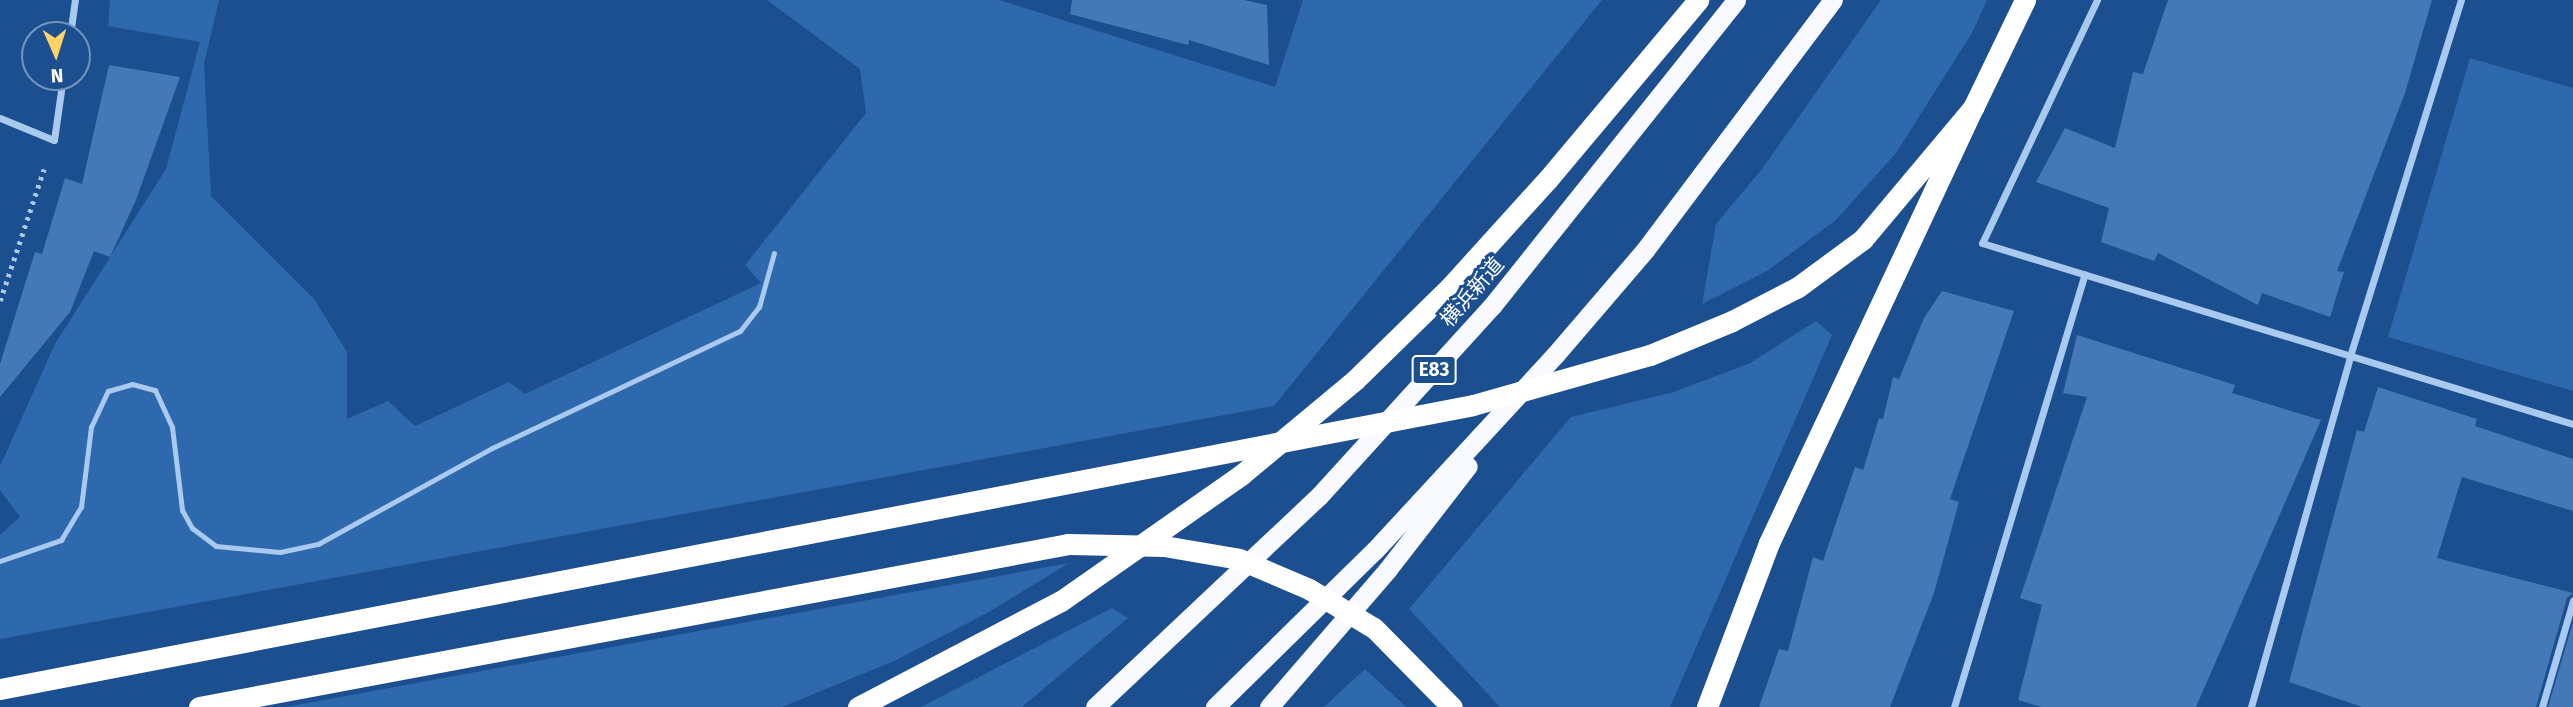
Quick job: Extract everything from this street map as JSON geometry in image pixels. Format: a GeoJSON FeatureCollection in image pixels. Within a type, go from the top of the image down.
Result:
{"type":"FeatureCollection","features":[{"type":"Feature","properties":{"kind":"highway"},"geometry":{"type":"LineString","coordinates":[[858,707],[1061,601],[1241,475],[1344,388],[1459,277],[1634,80],[1698,0]]}},
{"type":"Feature","properties":{"kind":"highway","name":"横浜新道"},"geometry":{"type":"LineString","coordinates":[[1095,707],[1319,496],[1492,306],[1736,0]]}},
{"type":"Feature","properties":{"kind":"highway"},"geometry":{"type":"LineString","coordinates":[[1269,707],[1388,569],[1555,355],[1653,239],[1833,0]]}},
{"type":"Feature","properties":{"kind":"highway"},"geometry":{"type":"LineString","coordinates":[[1707,707],[1769,543],[2025,0]]}},
{"type":"Feature","properties":{"kind":"highway"},"geometry":{"type":"LineString","coordinates":[[0,690],[1473,405],[1650,355],[1732,321],[1798,287],[1863,239],[1973,108]]}},
{"type":"Feature","properties":{"kind":"highway"},"geometry":{"type":"LineString","coordinates":[[1215,707],[1375,550],[1555,355]]}},
{"type":"Feature","properties":{"kind":"highway"},"geometry":{"type":"LineString","coordinates":[[199,707],[1068,544],[1164,545],[1250,564],[1309,589],[1374,628],[1452,707]]}},
{"type":"Feature","properties":{"kind":"street"},"geometry":{"type":"LineString","coordinates":[[72,21],[75,0]]}},
{"type":"Feature","properties":{"kind":"street"},"geometry":{"type":"LineString","coordinates":[[2096,0],[1982,243],[2573,424]]}},
{"type":"Feature","properties":{"kind":"street"},"geometry":{"type":"LineString","coordinates":[[2251,707],[2350,356],[2461,0]]}},
{"type":"Feature","properties":{"kind":"street"},"geometry":{"type":"LineString","coordinates":[[0,118],[54,140],[62,91]]}},
{"type":"Feature","properties":{"kind":"street"},"geometry":{"type":"LineString","coordinates":[[1954,707],[2085,274]]}},
{"type":"Feature","properties":{"kind":"street"},"geometry":{"type":"LineString","coordinates":[[2543,707],[2573,600]]}},
{"type":"Feature","properties":{"kind":"lane"},"geometry":{"type":"LineString","coordinates":[[0,561],[61,541],[81,507],[91,428],[108,391],[132,384],[155,390],[172,427],[182,510],[192,528],[216,546],[281,552],[318,544],[492,448],[740,331],[759,307],[774,253]]}},
{"type":"Feature","properties":{"kind":"path"},"geometry":{"type":"LineString","coordinates":[[0,301],[54,140]]}},
{"type":"Feature","properties":{"kind":"shaded area"},"geometry":{"type":"Polygon","coordinates":[[[110,0],[219,0],[204,64],[211,196],[314,299],[347,352],[347,419],[388,401],[415,426],[509,382],[525,394],[761,283],[745,265],[866,113],[860,69],[767,0],[999,0],[1275,87],[1303,0],[1602,0],[1274,406],[0,639],[0,535],[20,517],[0,490],[0,466],[55,344],[166,169],[200,42],[108,26],[110,0]]]}},
{"type":"Feature","properties":{"kind":"shaded area"},"geometry":{"type":"Polygon","coordinates":[[[1881,0],[1987,0],[1972,33],[1896,153],[1836,220],[1767,271],[1702,304],[1716,224],[1762,169],[1881,0]]]}},
{"type":"Feature","properties":{"kind":"shaded area"},"geometry":{"type":"Polygon","coordinates":[[[2470,58],[2573,88],[2573,391],[2388,337],[2470,58]]]}},
{"type":"Feature","properties":{"kind":"shaded area"},"geometry":{"type":"Polygon","coordinates":[[[1816,321],[1832,335],[1670,707],[1500,707],[1409,609],[1571,417],[1674,392],[1750,363],[1816,321]]]}},
{"type":"Feature","properties":{"kind":"shaded area"},"geometry":{"type":"Polygon","coordinates":[[[1069,563],[989,612],[894,661],[782,707],[286,707],[1069,563]]]}},
{"type":"Feature","properties":{"kind":"shaded area"},"geometry":{"type":"Polygon","coordinates":[[[1112,608],[1128,618],[1022,707],[921,707],[1112,608]]]}},
{"type":"Feature","properties":{"kind":"shaded area"},"geometry":{"type":"Polygon","coordinates":[[[1365,669],[1406,707],[1324,707],[1365,669]]]}},
{"type":"Feature","properties":{"kind":"building"},"geometry":{"type":"Polygon","coordinates":[[[1072,0],[1244,0],[1267,5],[1269,65],[1189,40],[1188,45],[1070,14],[1072,0]]]}},
{"type":"Feature","properties":{"kind":"building"},"geometry":{"type":"Polygon","coordinates":[[[2168,0],[2432,0],[2405,93],[2337,271],[2344,272],[2330,317],[2262,293],[2258,305],[2158,253],[2154,261],[2101,242],[2109,208],[2036,182],[2065,128],[2115,148],[2133,72],[2143,74],[2168,0]]]}},
{"type":"Feature","properties":{"kind":"building"},"geometry":{"type":"Polygon","coordinates":[[[109,65],[180,77],[136,200],[110,257],[94,251],[70,312],[0,397],[0,364],[35,252],[42,254],[65,178],[82,184],[109,65]]]}},
{"type":"Feature","properties":{"kind":"building"},"geometry":{"type":"Polygon","coordinates":[[[1942,291],[2014,311],[1950,499],[1959,502],[1934,593],[1890,707],[1759,707],[1779,649],[1788,651],[1813,557],[1823,561],[1855,467],[1863,470],[1879,418],[1883,419],[1893,377],[1899,379],[1924,318],[1942,291]]]}},
{"type":"Feature","properties":{"kind":"building"},"geometry":{"type":"Polygon","coordinates":[[[2077,335],[2235,385],[2232,393],[2321,420],[2196,707],[2041,707],[2018,700],[2042,605],[2020,598],[2087,397],[2063,393],[2077,335]]]}},
{"type":"Feature","properties":{"kind":"building"},"geometry":{"type":"Polygon","coordinates":[[[2378,387],[2477,419],[2475,426],[2573,459],[2573,511],[2462,477],[2437,558],[2573,593],[2567,598],[2536,707],[2362,707],[2289,682],[2357,430],[2364,432],[2378,387]]]}},
{"type":"Feature","properties":{"kind":"building"},"geometry":{"type":"Polygon","coordinates":[[[2573,622],[2573,707],[2548,707],[2573,622]]]}}]}
